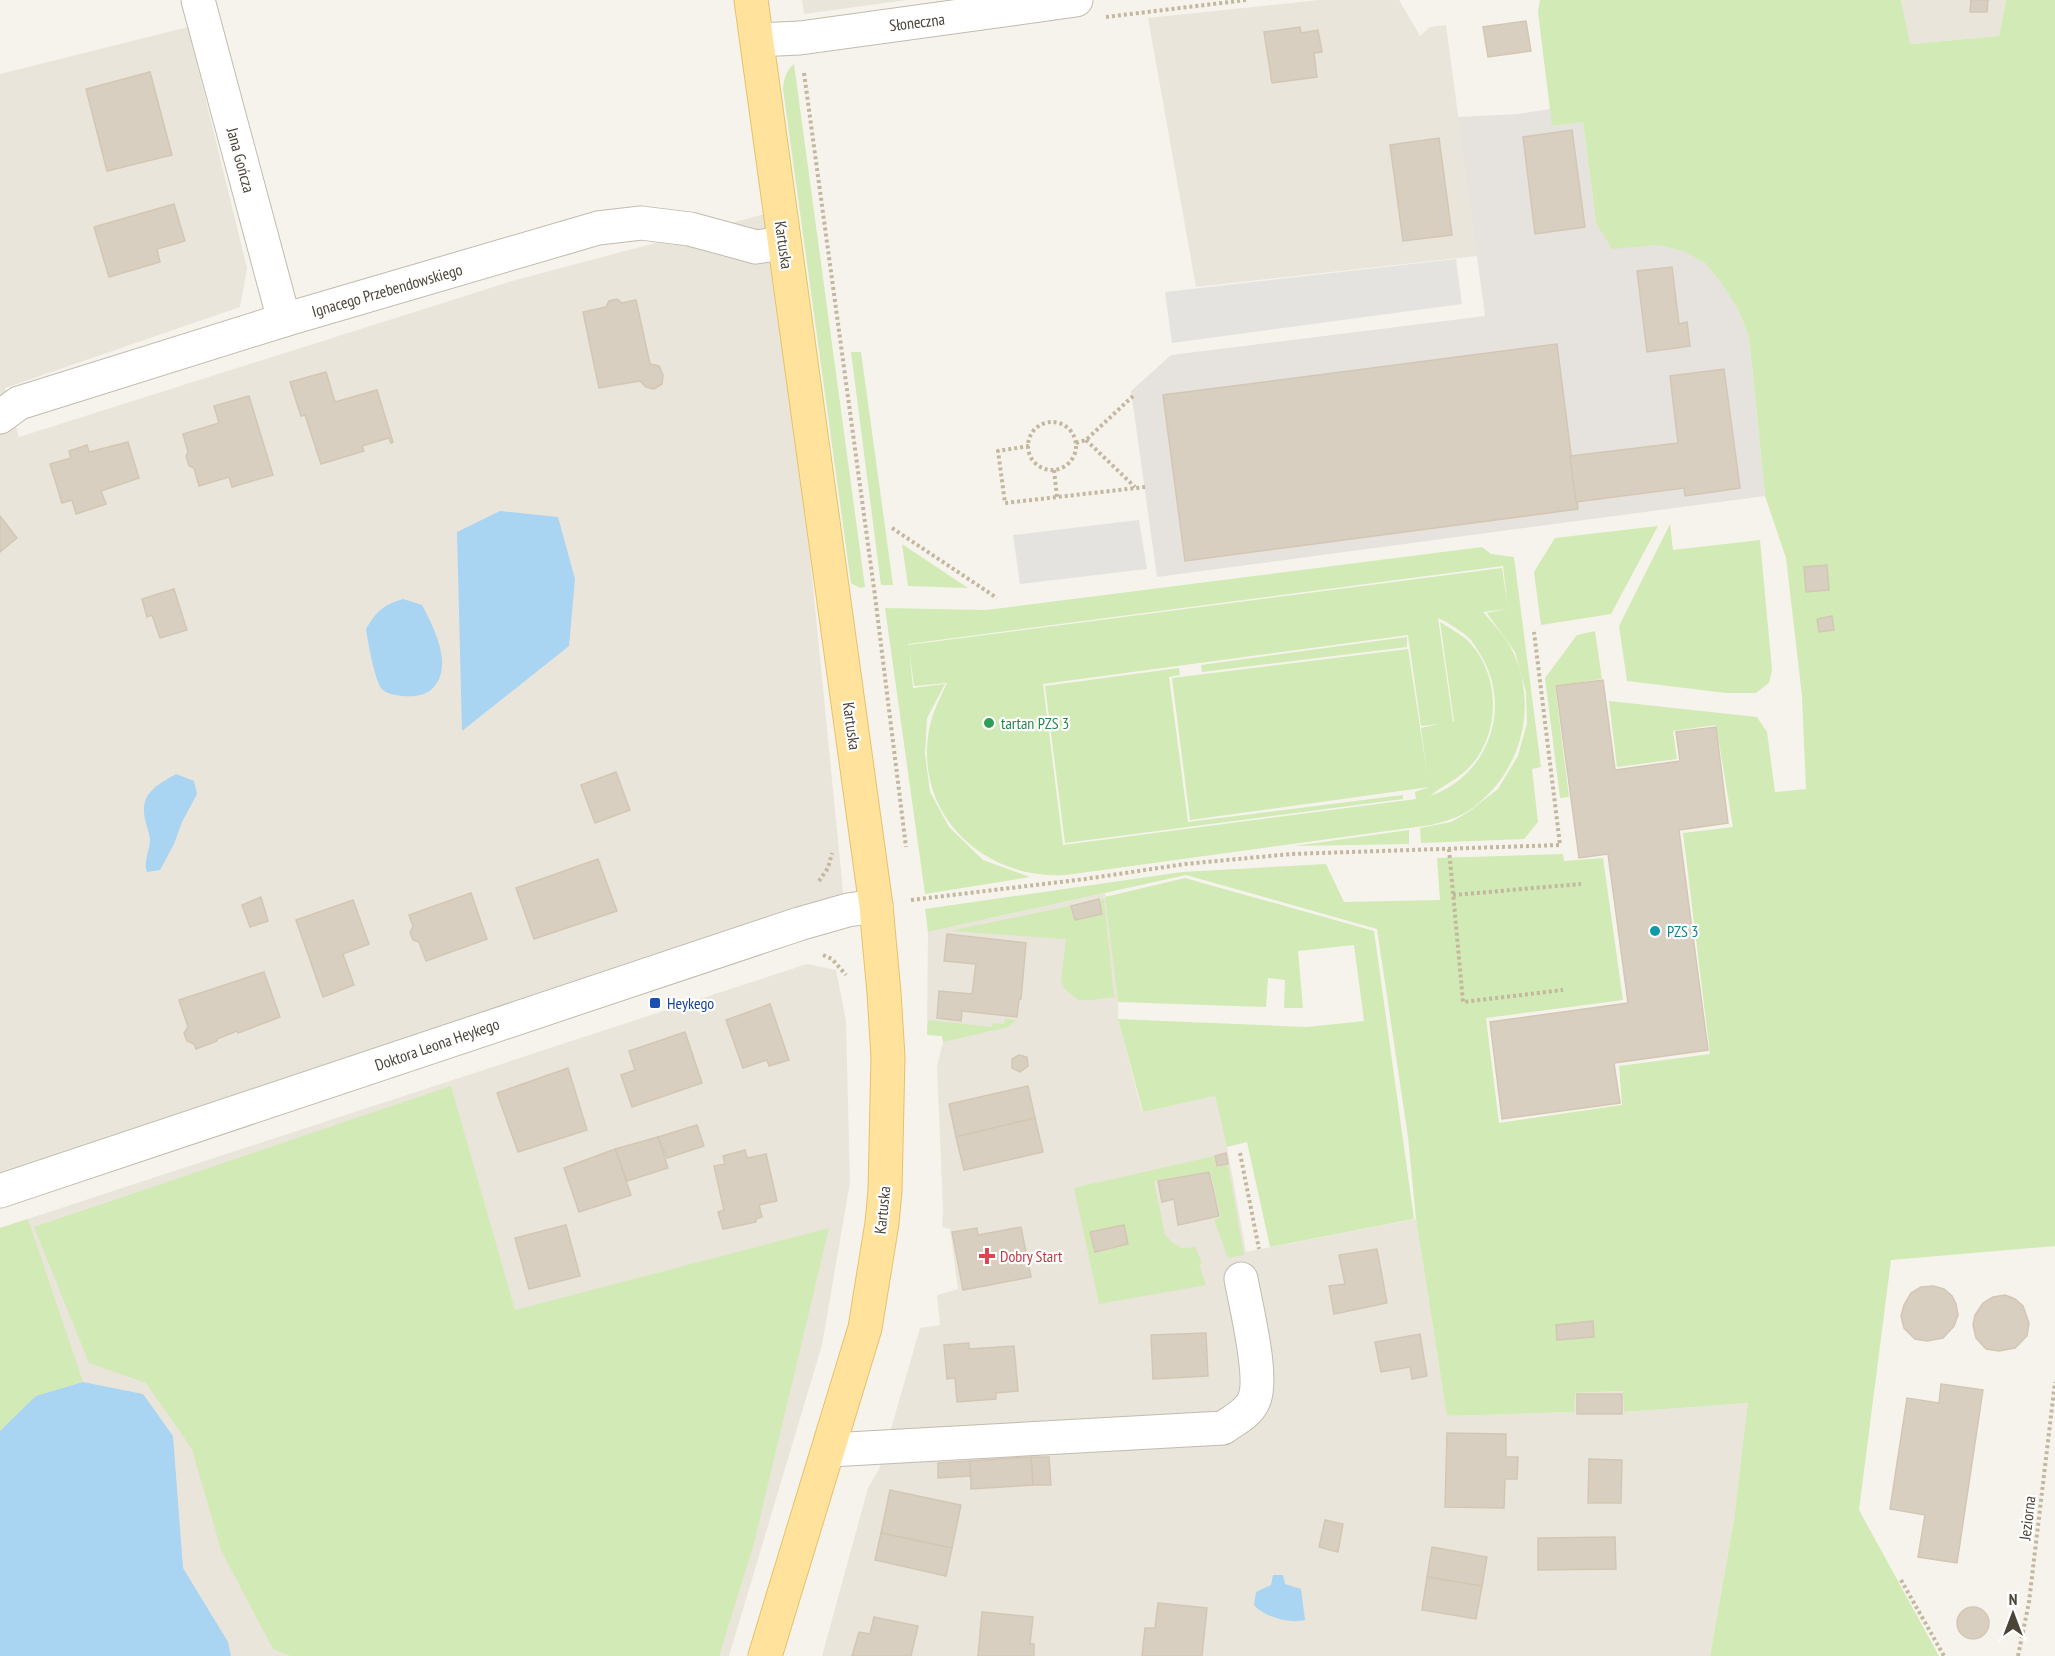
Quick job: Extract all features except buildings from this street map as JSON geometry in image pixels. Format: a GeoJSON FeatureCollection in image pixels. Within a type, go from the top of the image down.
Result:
{"type":"FeatureCollection","features":[{"type":"Feature","properties":{"kind":"main road","name":"Kartuska"},"geometry":{"type":"LineString","coordinates":[[751,0],[876,906],[888,1057],[885,1191],[866,1328],[765,1656]]}},
{"type":"Feature","properties":{"kind":"street","name":"Jana Gończa"},"geometry":{"type":"LineString","coordinates":[[198,0],[285,320]]}},
{"type":"Feature","properties":{"kind":"street","name":"Słoneczna"},"geometry":{"type":"LineString","coordinates":[[757,40],[800,38],[1076,0]]}},
{"type":"Feature","properties":{"kind":"street","name":"Ignacego Przebendowskiego"},"geometry":{"type":"LineString","coordinates":[[0,417],[19,403],[285,320],[597,228],[641,223],[690,230],[756,247],[784,243]]}},
{"type":"Feature","properties":{"kind":"street","name":"Doktora Leona Heykego"},"geometry":{"type":"LineString","coordinates":[[0,1191],[799,924],[848,910],[876,906]]}},
{"type":"Feature","properties":{"kind":"street"},"geometry":{"type":"LineString","coordinates":[[830,1450],[1223,1428],[1243,1415],[1254,1401],[1259,1381],[1242,1279]]}},
{"type":"Feature","properties":{"kind":"path"},"geometry":{"type":"LineString","coordinates":[[1076,443],[1086,440],[1133,396]]}},
{"type":"Feature","properties":{"kind":"path"},"geometry":{"type":"LineString","coordinates":[[1051,422],[1061,423],[1069,429],[1076,443],[1074,456],[1069,463],[1054,470],[1045,469],[1032,459],[1029,447],[1033,431],[1051,422]]}},
{"type":"Feature","properties":{"kind":"path"},"geometry":{"type":"LineString","coordinates":[[1086,440],[1135,487]]}},
{"type":"Feature","properties":{"kind":"path"},"geometry":{"type":"LineString","coordinates":[[1029,447],[998,451],[1005,503],[1145,487]]}},
{"type":"Feature","properties":{"kind":"path"},"geometry":{"type":"LineString","coordinates":[[1054,470],[1057,497]]}},
{"type":"Feature","properties":{"kind":"path"},"geometry":{"type":"LineString","coordinates":[[891,528],[998,598]]}},
{"type":"Feature","properties":{"kind":"path"},"geometry":{"type":"LineString","coordinates":[[910,900],[1085,879],[1185,864],[1291,854],[1560,845],[1534,632]]}},
{"type":"Feature","properties":{"kind":"path"},"geometry":{"type":"LineString","coordinates":[[816,885],[828,868],[833,849]]}},
{"type":"Feature","properties":{"kind":"path"},"geometry":{"type":"LineString","coordinates":[[1449,849],[1463,1002],[1563,990]]}},
{"type":"Feature","properties":{"kind":"path"},"geometry":{"type":"LineString","coordinates":[[1453,895],[1581,884]]}},
{"type":"Feature","properties":{"kind":"path"},"geometry":{"type":"LineString","coordinates":[[1240,1153],[1262,1263],[1242,1279]]}},
{"type":"Feature","properties":{"kind":"path","name":"Jeziorna"},"geometry":{"type":"LineString","coordinates":[[2018,1656],[2029,1602],[2055,1382]]}},
{"type":"Feature","properties":{"kind":"path"},"geometry":{"type":"LineString","coordinates":[[1901,1580],[1944,1656]]}},
{"type":"Feature","properties":{"kind":"shaded area"},"geometry":{"type":"Polygon","coordinates":[[[802,0],[907,0],[804,14],[802,0]]]}},
{"type":"Feature","properties":{"kind":"shaded area"},"geometry":{"type":"Polygon","coordinates":[[[1319,0],[1399,0],[1420,36],[1430,27],[1446,25],[1477,256],[1196,287],[1148,18],[1319,0]]]}},
{"type":"Feature","properties":{"kind":"shaded area"},"geometry":{"type":"Polygon","coordinates":[[[1901,0],[2006,0],[1999,36],[1909,44],[1901,0]]]}},
{"type":"Feature","properties":{"kind":"shaded area"},"geometry":{"type":"Polygon","coordinates":[[[188,27],[247,268],[240,307],[5,388],[19,437],[512,281],[776,211],[844,901],[0,1188],[0,74],[188,27]]]}},
{"type":"Feature","properties":{"kind":"shaded area"},"geometry":{"type":"Polygon","coordinates":[[[1550,109],[1553,126],[1583,122],[1596,223],[1639,246],[1657,245],[1683,251],[1705,263],[1738,309],[1749,337],[1765,496],[1157,577],[1131,391],[1171,355],[1485,316],[1458,117],[1517,114],[1550,109]]]}},
{"type":"Feature","properties":{"kind":"shaded area"},"geometry":{"type":"Polygon","coordinates":[[[1456,259],[1462,304],[1172,343],[1165,292],[1456,259]]]}},
{"type":"Feature","properties":{"kind":"shaded area"},"geometry":{"type":"Polygon","coordinates":[[[1139,520],[1147,569],[1020,584],[1013,535],[1139,520]]]}},
{"type":"Feature","properties":{"kind":"shaded area"},"geometry":{"type":"Polygon","coordinates":[[[1105,893],[1118,1019],[1142,1112],[1215,1096],[1227,1147],[1246,1252],[1416,1219],[1447,1416],[1574,1412],[1574,1393],[1624,1391],[1624,1412],[1749,1403],[1734,1520],[1710,1656],[822,1656],[868,1488],[880,1467],[920,1328],[940,1325],[937,1295],[958,1289],[950,1229],[942,1227],[937,1066],[943,1042],[942,1036],[927,1035],[928,932],[1105,893]]]}},
{"type":"Feature","properties":{"kind":"shaded area"},"geometry":{"type":"Polygon","coordinates":[[[807,964],[836,970],[846,1020],[850,1182],[822,1345],[729,1656],[0,1656],[0,1228],[807,964]]]}},
{"type":"Feature","properties":{"kind":"green space"},"geometry":{"type":"Polygon","coordinates":[[[1540,0],[1901,0],[1910,44],[1999,36],[2006,0],[2055,0],[2055,1246],[1891,1260],[1859,1510],[1939,1656],[1710,1656],[1734,1520],[1748,1403],[1624,1412],[1623,1391],[1575,1393],[1574,1412],[1447,1416],[1416,1219],[1408,1137],[1377,929],[1186,875],[928,932],[925,909],[1182,872],[1326,864],[1344,902],[1440,900],[1437,858],[1563,854],[1564,861],[1603,858],[1623,1000],[1486,1018],[1499,1123],[1622,1105],[1619,1066],[1710,1054],[1683,833],[1733,827],[1716,725],[1673,731],[1677,759],[1617,767],[1609,701],[1757,717],[1767,732],[1775,792],[1806,789],[1802,696],[1786,558],[1765,496],[1749,337],[1738,309],[1705,263],[1683,251],[1657,245],[1612,249],[1596,223],[1583,122],[1552,126],[1538,12],[1540,0]]]}},
{"type":"Feature","properties":{"kind":"green space"},"geometry":{"type":"Polygon","coordinates":[[[794,64],[865,587],[860,588],[851,583],[783,89],[786,75],[794,64]]]}},
{"type":"Feature","properties":{"kind":"green space"},"geometry":{"type":"Polygon","coordinates":[[[851,352],[861,352],[893,585],[881,585],[851,352]]]}},
{"type":"Feature","properties":{"kind":"green space"},"geometry":{"type":"Polygon","coordinates":[[[1670,524],[1673,550],[1760,540],[1772,670],[1769,683],[1756,693],[1726,693],[1627,681],[1619,626],[1670,524]]]}},
{"type":"Feature","properties":{"kind":"green space"},"geometry":{"type":"Polygon","coordinates":[[[1658,526],[1611,614],[1541,625],[1534,572],[1555,538],[1658,526]]]}},
{"type":"Feature","properties":{"kind":"green space"},"geometry":{"type":"Polygon","coordinates":[[[902,544],[968,588],[908,586],[902,544]]]}},
{"type":"Feature","properties":{"kind":"green space"},"geometry":{"type":"Polygon","coordinates":[[[1482,547],[1491,554],[1514,557],[1541,767],[1532,769],[1538,822],[1524,839],[1421,843],[1420,828],[1451,822],[1467,813],[1498,789],[1518,756],[1527,723],[1526,692],[1515,652],[1487,613],[1507,609],[1483,612],[1513,652],[1521,674],[1524,719],[1519,742],[1499,782],[1484,799],[1465,813],[1431,825],[1066,875],[1036,874],[1008,866],[983,854],[961,836],[944,815],[933,789],[927,761],[930,724],[947,683],[914,686],[909,649],[913,688],[945,684],[927,718],[925,754],[930,792],[949,827],[983,860],[1030,877],[925,894],[885,608],[986,610],[1482,547]],[[1503,566],[908,645],[1502,568],[1508,609],[1503,566]],[[1438,618],[1453,722],[1440,622],[1464,637],[1478,653],[1491,684],[1493,701],[1489,734],[1473,763],[1463,773],[1430,796],[1450,786],[1467,773],[1480,757],[1489,738],[1494,719],[1495,698],[1491,677],[1474,645],[1469,638],[1438,618]],[[1408,635],[1043,684],[1063,845],[1416,799],[1415,792],[1429,787],[1190,820],[1172,678],[1408,649],[1428,779],[1421,728],[1439,724],[1421,726],[1408,635]]]}},
{"type":"Feature","properties":{"kind":"green space"},"geometry":{"type":"Polygon","coordinates":[[[1595,631],[1602,679],[1555,686],[1569,797],[1560,798],[1545,678],[1577,635],[1595,631]]]}},
{"type":"Feature","properties":{"kind":"green space"},"geometry":{"type":"Polygon","coordinates":[[[1407,637],[1407,647],[1202,672],[1201,665],[1407,637]]]}},
{"type":"Feature","properties":{"kind":"green space"},"geometry":{"type":"Polygon","coordinates":[[[1179,668],[1180,675],[1169,677],[1188,822],[1403,795],[1403,799],[1065,843],[1045,686],[1179,668]]]}},
{"type":"Feature","properties":{"kind":"green space"},"geometry":{"type":"Polygon","coordinates":[[[1409,830],[1409,844],[1294,846],[1409,830]]]}},
{"type":"Feature","properties":{"kind":"green space"},"geometry":{"type":"Polygon","coordinates":[[[1185,878],[1374,931],[1414,1219],[1270,1247],[1247,1142],[1227,1147],[1215,1096],[1143,1112],[1118,1019],[1307,1027],[1364,1021],[1354,945],[1298,951],[1303,1008],[1284,1008],[1285,980],[1268,978],[1266,1007],[1118,1002],[1105,897],[1185,878]]]}},
{"type":"Feature","properties":{"kind":"green space"},"geometry":{"type":"Polygon","coordinates":[[[1104,899],[1114,997],[1078,1000],[1064,988],[1061,980],[1066,939],[950,931],[1070,906],[1075,921],[1103,914],[1100,900],[1104,899]]]}},
{"type":"Feature","properties":{"kind":"green space"},"geometry":{"type":"Polygon","coordinates":[[[1005,1019],[1016,1020],[1008,1027],[943,1042],[942,1036],[927,1035],[928,1020],[992,1027],[993,1023],[1004,1024],[1005,1019]]]}},
{"type":"Feature","properties":{"kind":"green space"},"geometry":{"type":"Polygon","coordinates":[[[451,1086],[515,1310],[829,1228],[753,1547],[719,1656],[291,1656],[273,1649],[221,1550],[192,1449],[146,1383],[89,1363],[34,1227],[451,1086]]]}},
{"type":"Feature","properties":{"kind":"green space"},"geometry":{"type":"Polygon","coordinates":[[[1214,1156],[1216,1167],[1228,1165],[1244,1255],[1228,1258],[1214,1220],[1221,1217],[1210,1171],[1154,1181],[1165,1235],[1182,1248],[1195,1247],[1202,1263],[1199,1265],[1206,1285],[1099,1304],[1074,1188],[1214,1156]]]}},
{"type":"Feature","properties":{"kind":"green space"},"geometry":{"type":"Polygon","coordinates":[[[28,1219],[83,1382],[36,1396],[0,1431],[0,1228],[28,1219]]]}},
{"type":"Feature","properties":{"kind":"water"},"geometry":{"type":"Polygon","coordinates":[[[500,511],[558,517],[575,579],[569,646],[462,731],[457,532],[500,511]]]}},
{"type":"Feature","properties":{"kind":"water"},"geometry":{"type":"Polygon","coordinates":[[[403,599],[422,605],[432,625],[442,658],[439,679],[433,688],[415,696],[394,695],[381,688],[374,668],[366,629],[381,610],[403,599]]]}},
{"type":"Feature","properties":{"kind":"water"},"geometry":{"type":"Polygon","coordinates":[[[176,774],[194,781],[197,794],[160,870],[147,872],[150,839],[144,815],[144,804],[154,788],[176,774]]]}},
{"type":"Feature","properties":{"kind":"water"},"geometry":{"type":"Polygon","coordinates":[[[83,1382],[143,1394],[173,1436],[183,1568],[228,1642],[231,1656],[0,1656],[0,1431],[36,1396],[83,1382]]]}},
{"type":"Feature","properties":{"kind":"water"},"geometry":{"type":"Polygon","coordinates":[[[1273,1575],[1283,1575],[1285,1584],[1301,1589],[1305,1620],[1292,1621],[1278,1618],[1264,1613],[1254,1605],[1256,1592],[1271,1585],[1273,1575]]]}},
{"type":"Feature","properties":{"kind":"place","name":"tartan PZS 3"},"geometry":{"type":"Point","coordinates":[989,723]}},
{"type":"Feature","properties":{"kind":"place","name":"PZS 3"},"geometry":{"type":"Point","coordinates":[1655,931]}},
{"type":"Feature","properties":{"kind":"place","name":"Heykego"},"geometry":{"type":"Point","coordinates":[655,1003]}},
{"type":"Feature","properties":{"kind":"place","name":"Dobry Start"},"geometry":{"type":"Point","coordinates":[987,1256]}}]}
